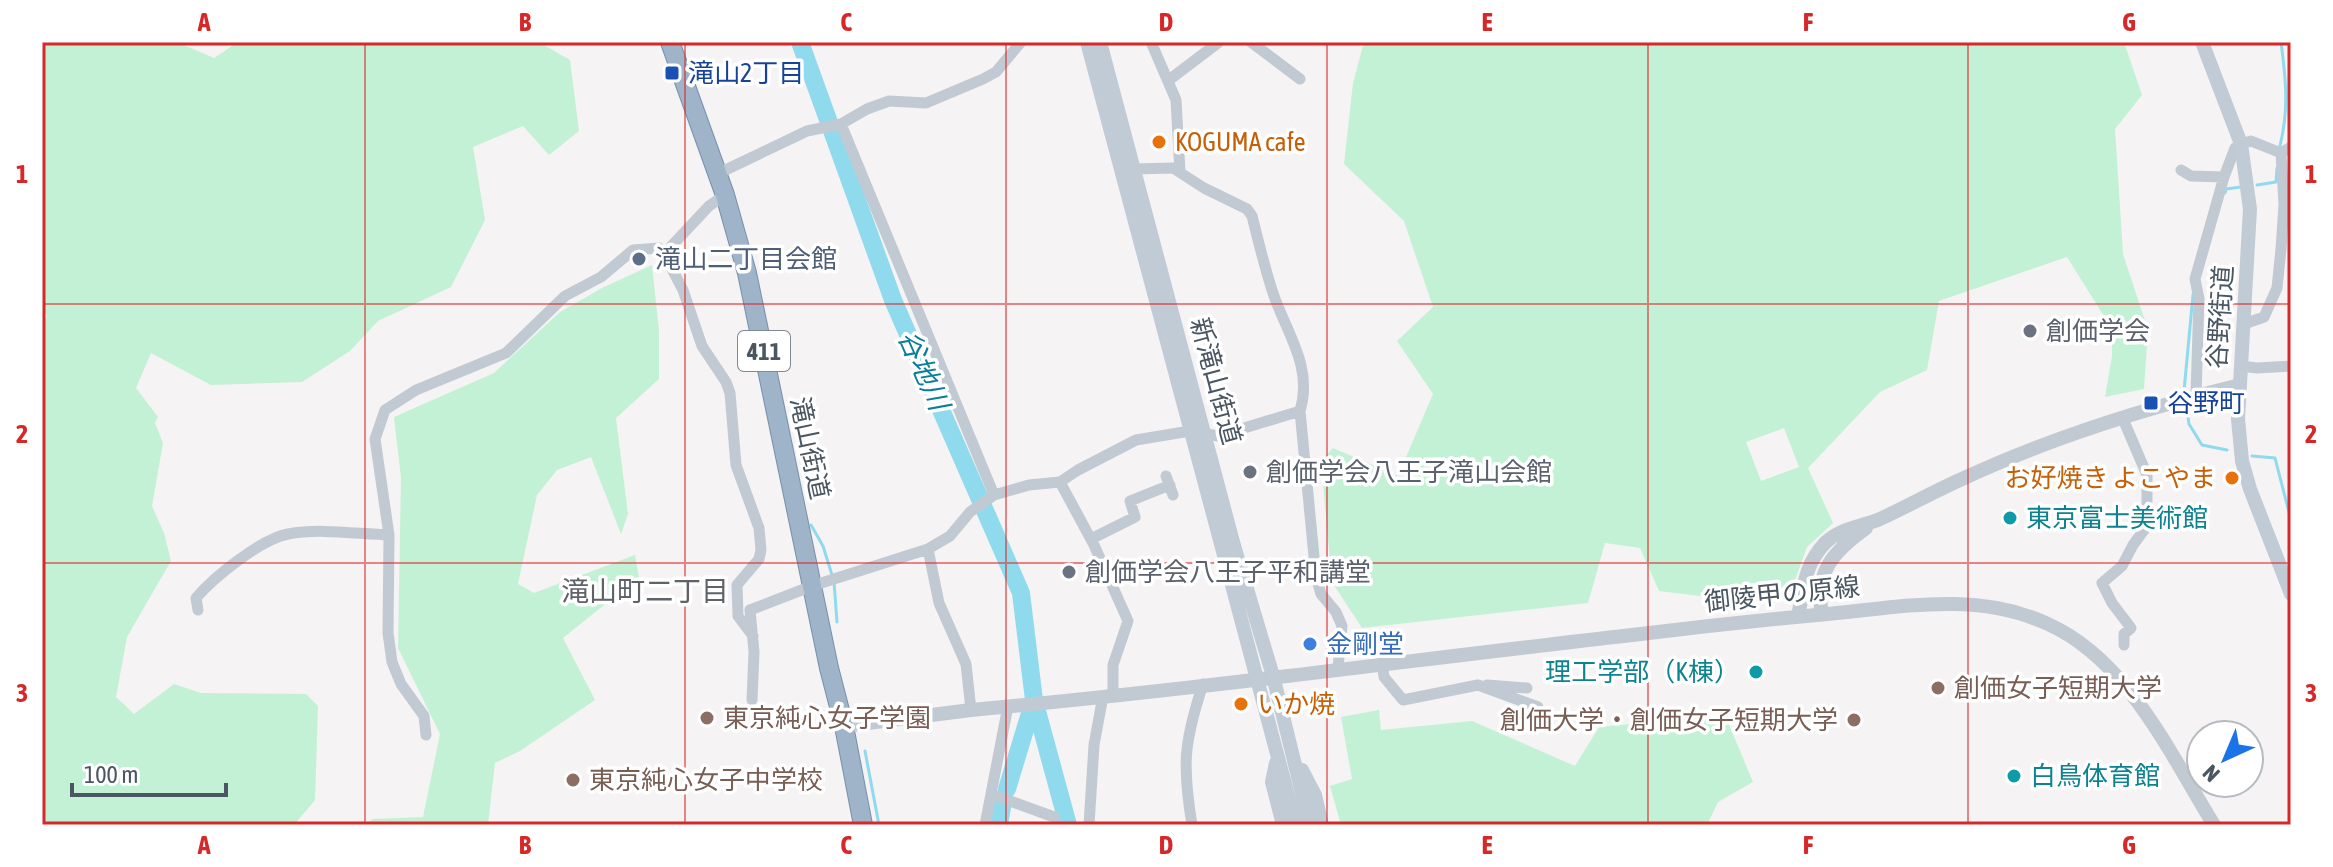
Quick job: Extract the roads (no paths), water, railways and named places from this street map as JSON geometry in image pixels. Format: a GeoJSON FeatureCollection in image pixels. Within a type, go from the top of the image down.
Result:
{"type":"FeatureCollection","features":[{"type":"Feature","properties":{"kind":"highway","name":"滝山街道"},"geometry":{"type":"LineString","coordinates":[[670,42],[725,195],[747,273],[863,825]]}},
{"type":"Feature","properties":{"kind":"main road","name":"新滝山街道"},"geometry":{"type":"LineString","coordinates":[[1087,42],[1134,169],[1256,678],[1296,825]]}},
{"type":"Feature","properties":{"kind":"main road","name":"新滝山街道"},"geometry":{"type":"LineString","coordinates":[[1100,42],[1104,82],[1197,432],[1273,676],[1310,825]]}},
{"type":"Feature","properties":{"kind":"main road","name":"谷野街道"},"geometry":{"type":"LineString","coordinates":[[2202,42],[2241,144],[2250,209],[2238,419],[2246,474],[2291,594]]}},
{"type":"Feature","properties":{"kind":"main road"},"geometry":{"type":"LineString","coordinates":[[1290,744],[1315,795],[1322,825]]}},
{"type":"Feature","properties":{"kind":"main road"},"geometry":{"type":"LineString","coordinates":[[1277,757],[1272,782],[1283,825]]}},
{"type":"Feature","properties":{"kind":"street"},"geometry":{"type":"LineString","coordinates":[[717,174],[810,130],[839,125],[889,101],[926,103],[983,79],[996,72],[1021,42]]}},
{"type":"Feature","properties":{"kind":"street"},"geometry":{"type":"LineString","coordinates":[[1151,42],[1169,80],[1177,113],[1180,172]]}},
{"type":"Feature","properties":{"kind":"street"},"geometry":{"type":"LineString","coordinates":[[1169,80],[1219,42]]}},
{"type":"Feature","properties":{"kind":"street"},"geometry":{"type":"LineString","coordinates":[[1251,42],[1300,79]]}},
{"type":"Feature","properties":{"kind":"street"},"geometry":{"type":"LineString","coordinates":[[839,125],[993,496]]}},
{"type":"Feature","properties":{"kind":"street"},"geometry":{"type":"LineString","coordinates":[[2196,395],[2199,299],[2195,285],[2224,177],[2235,148],[2251,141],[2286,150],[2284,204],[2277,288],[2264,317],[2244,324]]}},
{"type":"Feature","properties":{"kind":"street"},"geometry":{"type":"LineString","coordinates":[[1134,169],[1173,168],[1204,188],[1247,209],[1252,216],[1273,293],[1303,365],[1305,396],[1300,411],[1316,577],[1321,594],[1336,612],[1342,626],[1338,668]]}},
{"type":"Feature","properties":{"kind":"street"},"geometry":{"type":"LineString","coordinates":[[2181,170],[2191,176],[2224,177]]}},
{"type":"Feature","properties":{"kind":"street"},"geometry":{"type":"LineString","coordinates":[[664,254],[709,206],[725,195]]}},
{"type":"Feature","properties":{"kind":"street"},"geometry":{"type":"LineString","coordinates":[[426,735],[424,716],[401,684],[392,662],[388,633],[389,535],[375,439],[385,410],[416,390],[506,353],[565,296],[601,277],[633,250],[659,248],[664,254],[683,290],[702,346],[730,393],[736,465],[759,528],[759,559],[737,585],[738,616],[753,637]]}},
{"type":"Feature","properties":{"kind":"street"},"geometry":{"type":"LineString","coordinates":[[2241,366],[2291,366]]}},
{"type":"Feature","properties":{"kind":"street"},"geometry":{"type":"LineString","coordinates":[[1798,616],[1810,561],[1826,542],[1840,532],[1876,521],[1999,463],[2196,395],[2240,385]]}},
{"type":"Feature","properties":{"kind":"street"},"geometry":{"type":"LineString","coordinates":[[752,700],[750,610],[812,586],[928,549],[950,536],[970,512],[993,496],[1029,485],[1060,482],[1136,440],[1197,432],[1218,436],[1300,411]]}},
{"type":"Feature","properties":{"kind":"street"},"geometry":{"type":"LineString","coordinates":[[2123,419],[2147,475],[2147,526],[2122,566],[2102,583],[2112,603],[2131,628],[2124,634],[2124,645]]}},
{"type":"Feature","properties":{"kind":"street"},"geometry":{"type":"LineString","coordinates":[[1060,482],[1091,539],[1128,621],[1113,665],[1094,745],[1089,825]]}},
{"type":"Feature","properties":{"kind":"street"},"geometry":{"type":"LineString","coordinates":[[1091,539],[1135,517],[1130,501],[1170,485]]}},
{"type":"Feature","properties":{"kind":"street"},"geometry":{"type":"LineString","coordinates":[[1822,614],[1819,587],[1824,573],[1844,544],[1876,521]]}},
{"type":"Feature","properties":{"kind":"street"},"geometry":{"type":"LineString","coordinates":[[198,610],[196,598],[210,582],[287,534],[389,535]]}},
{"type":"Feature","properties":{"kind":"street"},"geometry":{"type":"LineString","coordinates":[[928,549],[939,603],[966,664],[971,710]]}},
{"type":"Feature","properties":{"kind":"street","name":"御陵甲の原線"},"geometry":{"type":"LineString","coordinates":[[844,726],[1798,616],[1947,602],[2015,611],[2050,624],[2108,666],[2130,691],[2214,825]]}},
{"type":"Feature","properties":{"kind":"street"},"geometry":{"type":"LineString","coordinates":[[1382,663],[1384,677],[1403,700],[1478,685],[1527,688]]}},
{"type":"Feature","properties":{"kind":"street"},"geometry":{"type":"LineString","coordinates":[[1192,825],[1185,780],[1185,755],[1203,684]]}},
{"type":"Feature","properties":{"kind":"street"},"geometry":{"type":"LineString","coordinates":[[1478,685],[1538,707]]}},
{"type":"Feature","properties":{"kind":"street"},"geometry":{"type":"LineString","coordinates":[[985,825],[1011,706]]}},
{"type":"Feature","properties":{"kind":"street"},"geometry":{"type":"LineString","coordinates":[[991,794],[1054,817],[1056,825]]}},
{"type":"Feature","properties":{"kind":"waterway","name":"谷地川"},"geometry":{"type":"LineString","coordinates":[[800,42],[893,300],[1021,593],[1034,700],[1068,825]]}},
{"type":"Feature","properties":{"kind":"waterway"},"geometry":{"type":"LineString","coordinates":[[2280,146],[2286,94],[2281,42]]}},
{"type":"Feature","properties":{"kind":"waterway"},"geometry":{"type":"LineString","coordinates":[[2257,185],[2276,182],[2277,168]]}},
{"type":"Feature","properties":{"kind":"waterway"},"geometry":{"type":"LineString","coordinates":[[2225,193],[2226,189],[2241,187]]}},
{"type":"Feature","properties":{"kind":"waterway"},"geometry":{"type":"LineString","coordinates":[[2184,391],[2193,295]]}},
{"type":"Feature","properties":{"kind":"waterway"},"geometry":{"type":"LineString","coordinates":[[2187,410],[2189,424],[2202,445],[2227,450]]}},
{"type":"Feature","properties":{"kind":"waterway"},"geometry":{"type":"LineString","coordinates":[[2252,456],[2275,458],[2291,520]]}},
{"type":"Feature","properties":{"kind":"waterway"},"geometry":{"type":"LineString","coordinates":[[811,525],[823,546],[832,575]]}},
{"type":"Feature","properties":{"kind":"waterway"},"geometry":{"type":"LineString","coordinates":[[834,582],[837,622]]}},
{"type":"Feature","properties":{"kind":"waterway","name":"谷地川"},"geometry":{"type":"LineString","coordinates":[[1007,789],[1034,700]]}},
{"type":"Feature","properties":{"kind":"waterway"},"geometry":{"type":"LineString","coordinates":[[865,751],[879,825]]}},
{"type":"Feature","properties":{"kind":"waterway","name":"谷地川"},"geometry":{"type":"LineString","coordinates":[[999,825],[1002,807]]}},
{"type":"Feature","properties":{"kind":"place","name":"滝山2丁目"},"geometry":{"type":"Point","coordinates":[672,73]}},
{"type":"Feature","properties":{"kind":"place","name":"KOGUMA cafe"},"geometry":{"type":"Point","coordinates":[1159,142]}},
{"type":"Feature","properties":{"kind":"place","name":"滝山二丁目会館"},"geometry":{"type":"Point","coordinates":[639,259]}},
{"type":"Feature","properties":{"kind":"place","name":"創価学会"},"geometry":{"type":"Point","coordinates":[2030,331]}},
{"type":"Feature","properties":{"kind":"place","name":"谷野町"},"geometry":{"type":"Point","coordinates":[2151,403]}},
{"type":"Feature","properties":{"kind":"place","name":"創価学会八王子滝山会館"},"geometry":{"type":"Point","coordinates":[1250,472]}},
{"type":"Feature","properties":{"kind":"place","name":"お好焼き よこやま"},"geometry":{"type":"Point","coordinates":[2232,478]}},
{"type":"Feature","properties":{"kind":"place","name":"東京富士美術館"},"geometry":{"type":"Point","coordinates":[2010,518]}},
{"type":"Feature","properties":{"kind":"place","name":"創価学会八王子平和講堂"},"geometry":{"type":"Point","coordinates":[1069,572]}},
{"type":"Feature","properties":{"kind":"place","name":"金剛堂"},"geometry":{"type":"Point","coordinates":[1310,644]}},
{"type":"Feature","properties":{"kind":"place","name":"理工学部（K棟）"},"geometry":{"type":"Point","coordinates":[1756,672]}},
{"type":"Feature","properties":{"kind":"place","name":"創価女子短期大学"},"geometry":{"type":"Point","coordinates":[1938,688]}},
{"type":"Feature","properties":{"kind":"place","name":"いか焼"},"geometry":{"type":"Point","coordinates":[1241,704]}},
{"type":"Feature","properties":{"kind":"place","name":"東京純心女子学園"},"geometry":{"type":"Point","coordinates":[707,718]}},
{"type":"Feature","properties":{"kind":"place","name":"創価大学・創価女子短期大学"},"geometry":{"type":"Point","coordinates":[1854,720]}},
{"type":"Feature","properties":{"kind":"place","name":"白鳥体育館"},"geometry":{"type":"Point","coordinates":[2014,776]}},
{"type":"Feature","properties":{"kind":"place","name":"東京純心女子中学校"},"geometry":{"type":"Point","coordinates":[573,780]}},
{"type":"Feature","properties":{"kind":"district","name":"滝山町二丁目"},"geometry":{"type":"Point","coordinates":[645,591]}}]}
